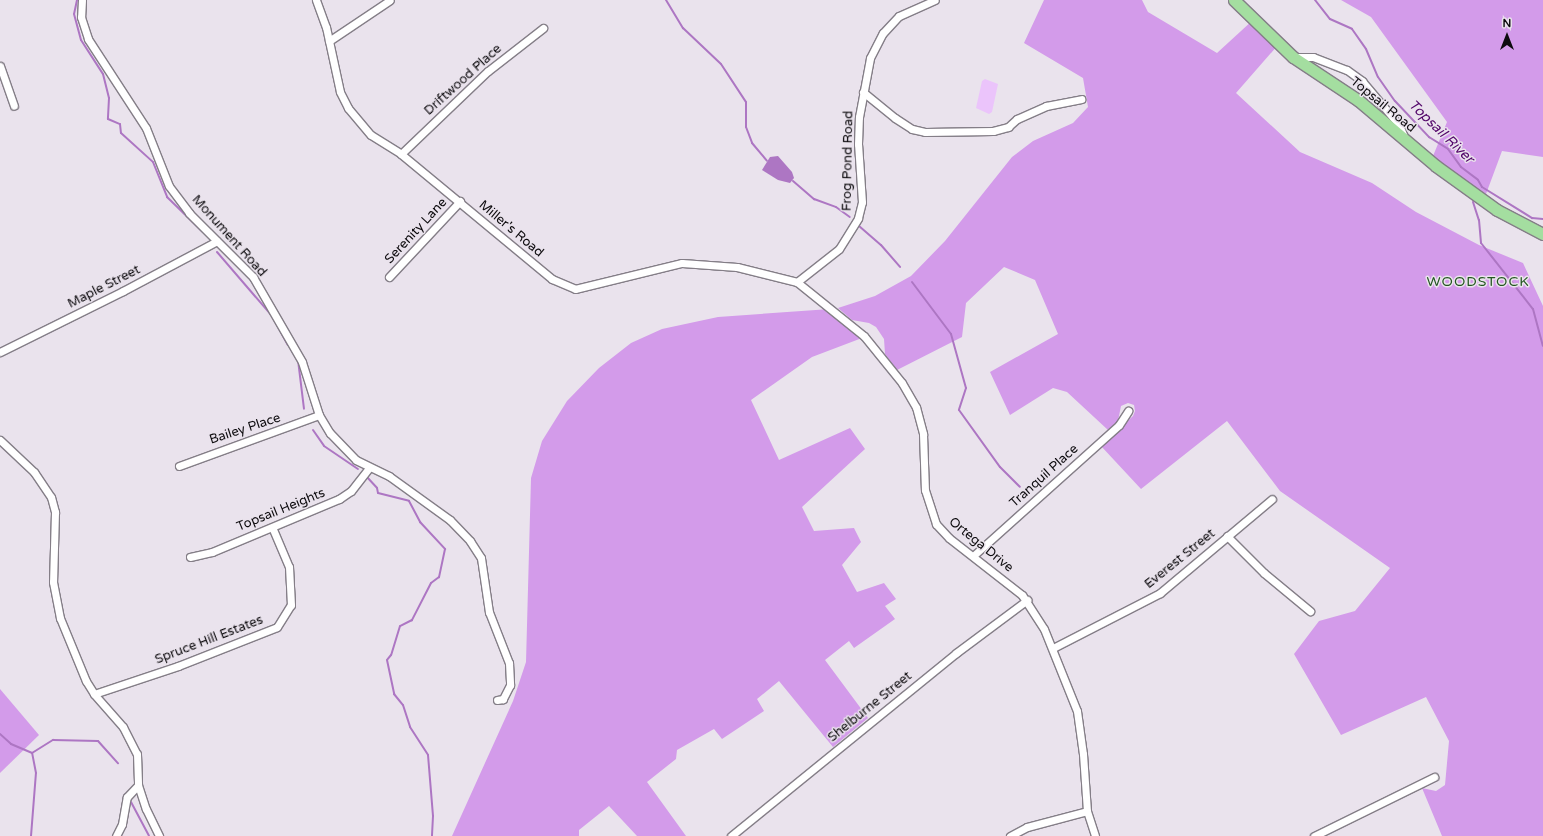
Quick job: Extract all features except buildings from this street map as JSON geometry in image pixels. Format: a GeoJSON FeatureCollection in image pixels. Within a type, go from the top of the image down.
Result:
{"type":"FeatureCollection","features":[{"type":"Feature","properties":{"kind":"main road","name":"Topsail Road"},"geometry":{"type":"LineString","coordinates":[[1234,0],[1293,57],[1358,100],[1405,141],[1498,210],[1543,234]]}},
{"type":"Feature","properties":{"kind":"street","name":"Monument Road"},"geometry":{"type":"LineString","coordinates":[[82,0],[81,17],[88,38],[146,128],[169,186],[189,213],[253,277],[282,324],[302,362],[319,415],[340,446],[369,468],[389,476],[450,520],[470,541],[481,558],[489,612],[509,663],[510,684],[503,699],[497,700]]}},
{"type":"Feature","properties":{"kind":"street","name":"Miller's Road"},"geometry":{"type":"LineString","coordinates":[[316,0],[329,41],[340,92],[348,108],[371,135],[401,154],[460,201],[552,279],[575,289],[682,263],[737,267],[797,282]]}},
{"type":"Feature","properties":{"kind":"street"},"geometry":{"type":"LineString","coordinates":[[329,41],[390,0]]}},
{"type":"Feature","properties":{"kind":"street","name":"Frog Pond Road"},"geometry":{"type":"LineString","coordinates":[[797,282],[839,249],[858,218],[862,202],[858,144],[863,92],[870,58],[883,32],[900,16],[935,0]]}},
{"type":"Feature","properties":{"kind":"street","name":"Driftwood Place"},"geometry":{"type":"LineString","coordinates":[[401,154],[488,71],[543,28]]}},
{"type":"Feature","properties":{"kind":"street"},"geometry":{"type":"LineString","coordinates":[[1293,57],[1313,57],[1347,70],[1362,81],[1399,124],[1405,141]]}},
{"type":"Feature","properties":{"kind":"street"},"geometry":{"type":"LineString","coordinates":[[0,66],[14,106]]}},
{"type":"Feature","properties":{"kind":"street"},"geometry":{"type":"LineString","coordinates":[[863,92],[895,118],[912,129],[925,132],[993,131],[1008,127],[1017,119],[1046,106],[1081,99]]}},
{"type":"Feature","properties":{"kind":"street","name":"Serenity Lane"},"geometry":{"type":"LineString","coordinates":[[389,277],[460,201]]}},
{"type":"Feature","properties":{"kind":"street","name":"Maple Street"},"geometry":{"type":"LineString","coordinates":[[0,352],[123,292],[217,241]]}},
{"type":"Feature","properties":{"kind":"street","name":"Ortega Drive"},"geometry":{"type":"LineString","coordinates":[[797,282],[855,326],[906,388],[916,407],[922,428],[924,481],[929,509],[942,530],[1027,600],[1052,648],[1077,711],[1083,754],[1087,811],[1095,836]]}},
{"type":"Feature","properties":{"kind":"street","name":"Tranquil Place"},"geometry":{"type":"LineString","coordinates":[[973,556],[1119,425],[1128,411]]}},
{"type":"Feature","properties":{"kind":"street","name":"Bailey Place"},"geometry":{"type":"LineString","coordinates":[[179,466],[319,415]]}},
{"type":"Feature","properties":{"kind":"street"},"geometry":{"type":"LineString","coordinates":[[0,440],[34,472],[52,500],[55,516],[52,568],[56,605],[74,656],[94,694],[123,727],[137,754],[138,785],[146,809],[159,836]]}},
{"type":"Feature","properties":{"kind":"street","name":"Topsail Heights"},"geometry":{"type":"LineString","coordinates":[[190,557],[212,552],[343,497],[369,468]]}},
{"type":"Feature","properties":{"kind":"street","name":"Everest Street"},"geometry":{"type":"LineString","coordinates":[[1052,648],[1158,594],[1272,499]]}},
{"type":"Feature","properties":{"kind":"street","name":"Spruce Hill Estates"},"geometry":{"type":"LineString","coordinates":[[94,694],[178,666],[277,627],[291,605],[289,567],[272,527]]}},
{"type":"Feature","properties":{"kind":"street"},"geometry":{"type":"LineString","coordinates":[[1227,536],[1264,573],[1310,611]]}},
{"type":"Feature","properties":{"kind":"street","name":"Shelburne Street"},"geometry":{"type":"LineString","coordinates":[[731,836],[956,653],[1027,600]]}},
{"type":"Feature","properties":{"kind":"street"},"geometry":{"type":"LineString","coordinates":[[1314,836],[1434,778]]}},
{"type":"Feature","properties":{"kind":"street"},"geometry":{"type":"LineString","coordinates":[[116,836],[122,824],[127,797],[138,785]]}},
{"type":"Feature","properties":{"kind":"street"},"geometry":{"type":"LineString","coordinates":[[1010,836],[1027,827],[1087,811]]}},
{"type":"Feature","properties":{"kind":"shaded area"},"geometry":{"type":"Polygon","coordinates":[[[1044,0],[1142,0],[1148,12],[1217,53],[1253,20],[1278,45],[1236,93],[1300,152],[1372,183],[1416,212],[1479,245],[1523,263],[1543,306],[1543,836],[1442,836],[1422,788],[1436,791],[1445,785],[1449,741],[1426,697],[1341,735],[1294,654],[1319,621],[1355,611],[1390,568],[1280,491],[1227,421],[1141,489],[1101,446],[1133,416],[1135,411],[1134,405],[1128,403],[1121,406],[1118,421],[1108,430],[1067,392],[1053,388],[1010,415],[990,372],[1058,334],[1035,280],[1004,267],[966,303],[962,337],[897,370],[885,354],[884,339],[876,327],[869,323],[852,320],[838,308],[875,296],[911,276],[945,241],[1012,157],[1033,141],[1073,123],[1088,107],[1083,78],[1024,43],[1044,0]]]}},
{"type":"Feature","properties":{"kind":"shaded area"},"geometry":{"type":"Polygon","coordinates":[[[1341,0],[1543,0],[1543,157],[1502,151],[1486,194],[1433,156],[1447,122],[1371,17],[1341,0]]]}},
{"type":"Feature","properties":{"kind":"shaded area"},"geometry":{"type":"Polygon","coordinates":[[[985,79],[998,84],[992,112],[989,114],[976,108],[982,81],[985,79]]]}},
{"type":"Feature","properties":{"kind":"shaded area"},"geometry":{"type":"Polygon","coordinates":[[[778,156],[792,172],[794,178],[790,183],[778,180],[762,170],[770,157],[778,156]]]}},
{"type":"Feature","properties":{"kind":"shaded area"},"geometry":{"type":"Polygon","coordinates":[[[830,309],[862,338],[812,357],[751,400],[779,460],[850,428],[865,449],[802,507],[814,531],[854,528],[861,542],[842,565],[857,592],[884,583],[896,599],[885,606],[895,619],[854,648],[849,641],[825,660],[868,718],[833,747],[779,681],[757,699],[764,711],[722,739],[714,729],[677,750],[676,759],[647,782],[686,836],[637,836],[609,806],[579,830],[579,836],[452,836],[513,701],[526,662],[531,478],[542,441],[567,401],[599,368],[631,343],[662,329],[718,317],[830,309]]]}},
{"type":"Feature","properties":{"kind":"shaded area"},"geometry":{"type":"Polygon","coordinates":[[[0,689],[39,735],[0,773],[0,689]]]}},
{"type":"Feature","properties":{"kind":"waterway"},"geometry":{"type":"LineString","coordinates":[[77,0],[74,14],[81,40],[103,74],[109,98],[108,119],[120,124],[121,133],[153,162],[167,197],[202,231]]}},
{"type":"Feature","properties":{"kind":"waterway"},"geometry":{"type":"LineString","coordinates":[[666,0],[683,28],[721,64],[746,102],[746,127],[752,143],[767,161]]}},
{"type":"Feature","properties":{"kind":"waterway","name":"Topsail River"},"geometry":{"type":"LineString","coordinates":[[1315,0],[1330,19],[1352,29],[1366,49],[1378,77],[1395,101],[1429,137],[1448,149],[1461,167],[1478,180],[1482,187],[1532,218],[1543,219]]}},
{"type":"Feature","properties":{"kind":"waterway"},"geometry":{"type":"LineString","coordinates":[[793,181],[814,199],[836,207],[850,217]]}},
{"type":"Feature","properties":{"kind":"waterway"},"geometry":{"type":"LineString","coordinates":[[1473,202],[1479,220],[1481,243],[1533,309],[1543,346]]}},
{"type":"Feature","properties":{"kind":"waterway"},"geometry":{"type":"LineString","coordinates":[[859,226],[881,245],[900,267]]}},
{"type":"Feature","properties":{"kind":"waterway"},"geometry":{"type":"LineString","coordinates":[[217,252],[272,316]]}},
{"type":"Feature","properties":{"kind":"waterway"},"geometry":{"type":"LineString","coordinates":[[912,282],[951,334],[966,388],[959,410],[1000,467],[1020,487]]}},
{"type":"Feature","properties":{"kind":"waterway"},"geometry":{"type":"LineString","coordinates":[[275,321],[288,345]]}},
{"type":"Feature","properties":{"kind":"waterway"},"geometry":{"type":"LineString","coordinates":[[298,360],[304,409]]}},
{"type":"Feature","properties":{"kind":"waterway"},"geometry":{"type":"LineString","coordinates":[[313,430],[324,446],[358,469]]}},
{"type":"Feature","properties":{"kind":"waterway"},"geometry":{"type":"LineString","coordinates":[[366,476],[377,488],[378,493],[409,501],[420,522],[445,549],[439,577],[431,583],[412,620],[400,626],[391,655],[387,660],[394,694],[403,705],[410,727],[428,755],[433,816],[432,836]]}},
{"type":"Feature","properties":{"kind":"waterway"},"geometry":{"type":"LineString","coordinates":[[0,734],[11,744],[32,753]]}},
{"type":"Feature","properties":{"kind":"waterway"},"geometry":{"type":"LineString","coordinates":[[32,753],[53,740],[98,741],[118,763]]}},
{"type":"Feature","properties":{"kind":"waterway"},"geometry":{"type":"LineString","coordinates":[[31,836],[36,773],[32,753]]}},
{"type":"Feature","properties":{"kind":"waterway"},"geometry":{"type":"LineString","coordinates":[[131,802],[149,836]]}},
{"type":"Feature","properties":{"kind":"district","name":"WOODSTOCK"},"geometry":{"type":"Point","coordinates":[1478,282]}}]}
